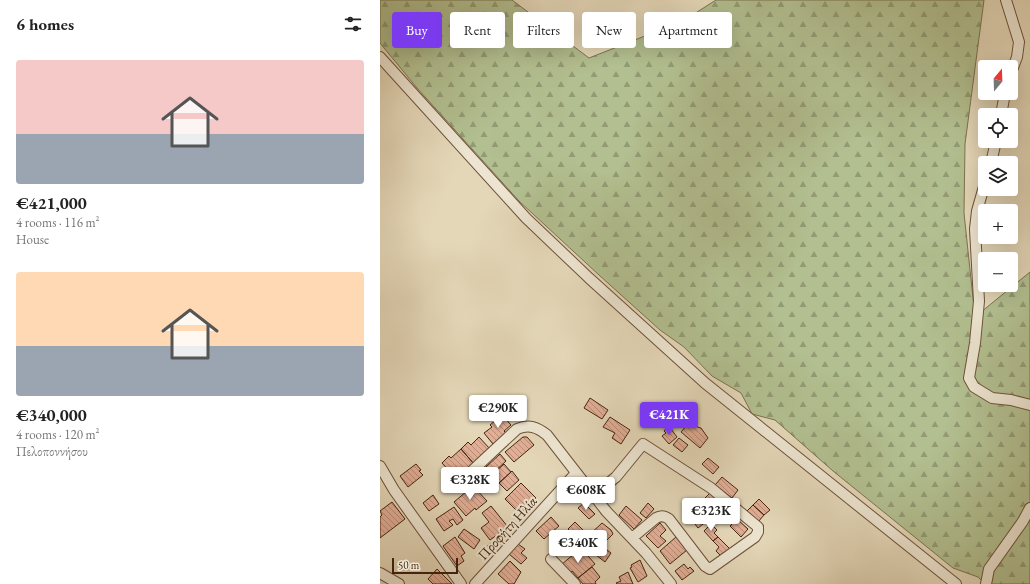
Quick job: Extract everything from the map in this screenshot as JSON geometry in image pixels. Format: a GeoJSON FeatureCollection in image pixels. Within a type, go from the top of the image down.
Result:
{"type":"FeatureCollection","features":[{"type":"Feature","properties":{"kind":"street"},"geometry":{"type":"LineString","coordinates":[[1006,0],[1019,42],[1015,60]]}},
{"type":"Feature","properties":{"kind":"street"},"geometry":{"type":"LineString","coordinates":[[380,57],[526,218],[590,278],[706,383],[956,584]]}},
{"type":"Feature","properties":{"kind":"street"},"geometry":{"type":"LineString","coordinates":[[981,196],[977,211],[975,229],[979,300],[976,343],[969,378],[974,387],[992,398],[1011,400],[1030,405]]}},
{"type":"Feature","properties":{"kind":"street"},"geometry":{"type":"LineString","coordinates":[[457,485],[517,429],[524,426],[532,426],[539,429],[547,435],[612,517],[671,584]]}},
{"type":"Feature","properties":{"kind":"street"},"geometry":{"type":"LineString","coordinates":[[594,495],[616,477],[643,444],[711,488],[758,527],[758,532],[755,537],[710,569],[705,566],[665,517],[659,516],[632,538]]}},
{"type":"Feature","properties":{"kind":"street"},"geometry":{"type":"LineString","coordinates":[[380,466],[394,490],[461,584]]}},
{"type":"Feature","properties":{"kind":"street","name":"Προφήτη Ηλία"},"geometry":{"type":"LineString","coordinates":[[475,584],[576,472]]}},
{"type":"Feature","properties":{"kind":"street"},"geometry":{"type":"LineString","coordinates":[[986,584],[989,569],[1023,521],[1030,508]]}},
{"type":"Feature","properties":{"kind":"street"},"geometry":{"type":"LineString","coordinates":[[550,559],[575,584]]}},
{"type":"Feature","properties":{"kind":"street"},"geometry":{"type":"LineString","coordinates":[[380,573],[399,584]]}},
{"type":"Feature","properties":{"kind":"green space"},"geometry":{"type":"Polygon","coordinates":[[[380,0],[512,0],[528,12],[513,12],[513,48],[574,48],[574,47],[589,58],[614,48],[636,48],[636,40],[644,36],[644,48],[732,48],[732,12],[697,12],[716,0],[984,0],[965,144],[964,213],[975,317],[1006,292],[1018,292],[1018,282],[1030,272],[1030,584],[985,584],[978,577],[953,568],[833,471],[775,420],[752,414],[741,393],[712,376],[684,347],[660,330],[519,201],[417,88],[380,43],[380,0]]]}},
{"type":"Feature","properties":{"kind":"building"},"geometry":{"type":"Polygon","coordinates":[[[590,398],[608,410],[602,419],[584,408],[590,398]]]}},
{"type":"Feature","properties":{"kind":"building"},"geometry":{"type":"Polygon","coordinates":[[[500,412],[511,425],[504,431],[506,433],[493,444],[484,433],[492,427],[490,425],[497,419],[495,416],[500,412]]]}},
{"type":"Feature","properties":{"kind":"building"},"geometry":{"type":"Polygon","coordinates":[[[610,417],[630,430],[621,444],[612,438],[615,433],[603,427],[610,417]]]}},
{"type":"Feature","properties":{"kind":"building"},"geometry":{"type":"Polygon","coordinates":[[[688,424],[701,428],[708,438],[700,448],[681,432],[688,424]]]}},
{"type":"Feature","properties":{"kind":"building"},"geometry":{"type":"Polygon","coordinates":[[[666,429],[668,431],[671,429],[677,437],[669,444],[662,436],[666,433],[664,431],[666,429]]]}},
{"type":"Feature","properties":{"kind":"building"},"geometry":{"type":"Polygon","coordinates":[[[479,437],[490,449],[474,464],[461,449],[468,442],[471,445],[479,437]]]}},
{"type":"Feature","properties":{"kind":"building"},"geometry":{"type":"Polygon","coordinates":[[[523,437],[527,437],[534,445],[514,462],[505,452],[523,437]]]}},
{"type":"Feature","properties":{"kind":"building"},"geometry":{"type":"Polygon","coordinates":[[[679,438],[688,445],[682,452],[673,445],[679,438]]]}},
{"type":"Feature","properties":{"kind":"building"},"geometry":{"type":"Polygon","coordinates":[[[461,449],[474,464],[457,480],[442,463],[449,456],[451,458],[461,449]]]}},
{"type":"Feature","properties":{"kind":"building"},"geometry":{"type":"Polygon","coordinates":[[[500,454],[506,461],[492,474],[486,467],[500,454]]]}},
{"type":"Feature","properties":{"kind":"building"},"geometry":{"type":"Polygon","coordinates":[[[708,458],[719,467],[713,474],[702,464],[708,458]]]}},
{"type":"Feature","properties":{"kind":"building"},"geometry":{"type":"Polygon","coordinates":[[[416,464],[421,470],[419,471],[423,475],[408,487],[400,476],[416,464]]]}},
{"type":"Feature","properties":{"kind":"building"},"geometry":{"type":"Polygon","coordinates":[[[504,464],[511,472],[498,484],[491,476],[504,464]]]}},
{"type":"Feature","properties":{"kind":"building"},"geometry":{"type":"Polygon","coordinates":[[[512,471],[519,480],[507,491],[499,483],[512,471]]]}},
{"type":"Feature","properties":{"kind":"building"},"geometry":{"type":"Polygon","coordinates":[[[722,477],[738,490],[732,498],[715,485],[722,477]]]}},
{"type":"Feature","properties":{"kind":"building"},"geometry":{"type":"Polygon","coordinates":[[[521,483],[536,498],[520,514],[505,499],[521,483]]]}},
{"type":"Feature","properties":{"kind":"building"},"geometry":{"type":"Polygon","coordinates":[[[473,486],[487,501],[476,510],[475,508],[466,516],[454,502],[473,486]]]}},
{"type":"Feature","properties":{"kind":"building"},"geometry":{"type":"Polygon","coordinates":[[[711,492],[723,504],[715,512],[704,499],[711,492]]]}},
{"type":"Feature","properties":{"kind":"building"},"geometry":{"type":"Polygon","coordinates":[[[433,495],[439,504],[429,511],[423,503],[433,495]]]}},
{"type":"Feature","properties":{"kind":"building"},"geometry":{"type":"Polygon","coordinates":[[[759,499],[770,510],[764,515],[753,505],[759,499]]]}},
{"type":"Feature","properties":{"kind":"building"},"geometry":{"type":"Polygon","coordinates":[[[392,502],[405,519],[380,538],[380,517],[382,515],[380,511],[392,502]]]}},
{"type":"Feature","properties":{"kind":"building"},"geometry":{"type":"Polygon","coordinates":[[[584,503],[595,514],[589,519],[578,508],[584,503]]]}},
{"type":"Feature","properties":{"kind":"building"},"geometry":{"type":"Polygon","coordinates":[[[648,503],[654,509],[646,518],[640,513],[648,503]]]}},
{"type":"Feature","properties":{"kind":"building"},"geometry":{"type":"Polygon","coordinates":[[[753,505],[764,515],[758,522],[747,511],[753,505]]]}},
{"type":"Feature","properties":{"kind":"building"},"geometry":{"type":"Polygon","coordinates":[[[491,506],[508,527],[490,540],[481,528],[489,522],[482,513],[491,506]]]}},
{"type":"Feature","properties":{"kind":"building"},"geometry":{"type":"Polygon","coordinates":[[[626,506],[642,520],[634,529],[619,515],[626,506]]]}},
{"type":"Feature","properties":{"kind":"building"},"geometry":{"type":"Polygon","coordinates":[[[454,507],[463,520],[457,525],[453,519],[449,521],[453,525],[444,531],[436,519],[454,507]]]}},
{"type":"Feature","properties":{"kind":"building"},"geometry":{"type":"Polygon","coordinates":[[[701,513],[707,521],[698,528],[692,520],[701,513]]]}},
{"type":"Feature","properties":{"kind":"building"},"geometry":{"type":"Polygon","coordinates":[[[551,517],[559,526],[544,539],[536,531],[551,517]]]}},
{"type":"Feature","properties":{"kind":"building"},"geometry":{"type":"Polygon","coordinates":[[[737,519],[748,529],[741,537],[730,526],[737,519]]]}},
{"type":"Feature","properties":{"kind":"building"},"geometry":{"type":"Polygon","coordinates":[[[575,522],[585,532],[581,535],[585,539],[581,543],[568,529],[575,522]]]}},
{"type":"Feature","properties":{"kind":"building"},"geometry":{"type":"Polygon","coordinates":[[[602,523],[611,530],[613,534],[602,545],[597,541],[594,544],[587,537],[602,523]]]}},
{"type":"Feature","properties":{"kind":"building"},"geometry":{"type":"Polygon","coordinates":[[[660,523],[666,530],[660,536],[666,541],[658,548],[646,536],[660,523]]]}},
{"type":"Feature","properties":{"kind":"building"},"geometry":{"type":"Polygon","coordinates":[[[711,524],[717,530],[714,533],[718,537],[713,541],[704,531],[711,524]]]}},
{"type":"Feature","properties":{"kind":"building"},"geometry":{"type":"Polygon","coordinates":[[[464,529],[480,540],[474,549],[458,537],[464,529]]]}},
{"type":"Feature","properties":{"kind":"building"},"geometry":{"type":"Polygon","coordinates":[[[501,536],[504,541],[491,551],[487,546],[501,536]]]}},
{"type":"Feature","properties":{"kind":"building"},"geometry":{"type":"Polygon","coordinates":[[[455,537],[465,553],[461,556],[464,561],[457,566],[443,546],[455,537]]]}},
{"type":"Feature","properties":{"kind":"building"},"geometry":{"type":"Polygon","coordinates":[[[676,537],[687,550],[670,564],[660,551],[676,537]]]}},
{"type":"Feature","properties":{"kind":"building"},"geometry":{"type":"Polygon","coordinates":[[[718,537],[730,549],[722,557],[716,551],[719,547],[713,541],[718,537]]]}},
{"type":"Feature","properties":{"kind":"building"},"geometry":{"type":"Polygon","coordinates":[[[569,538],[577,548],[568,556],[560,547],[569,538]]]}},
{"type":"Feature","properties":{"kind":"building"},"geometry":{"type":"Polygon","coordinates":[[[518,544],[525,549],[521,553],[527,558],[521,564],[509,554],[518,544]]]}},
{"type":"Feature","properties":{"kind":"building"},"geometry":{"type":"Polygon","coordinates":[[[602,546],[611,553],[605,562],[596,555],[602,546]]]}},
{"type":"Feature","properties":{"kind":"building"},"geometry":{"type":"Polygon","coordinates":[[[581,548],[595,564],[578,578],[572,571],[569,574],[561,565],[581,548]]]}},
{"type":"Feature","properties":{"kind":"building"},"geometry":{"type":"Polygon","coordinates":[[[640,560],[647,576],[638,582],[630,568],[632,567],[631,565],[640,560]]]}},
{"type":"Feature","properties":{"kind":"building"},"geometry":{"type":"Polygon","coordinates":[[[510,561],[521,572],[514,584],[509,584],[498,574],[510,561]]]}},
{"type":"Feature","properties":{"kind":"building"},"geometry":{"type":"Polygon","coordinates":[[[684,564],[688,569],[690,567],[694,571],[682,580],[675,571],[684,564]]]}},
{"type":"Feature","properties":{"kind":"building"},"geometry":{"type":"Polygon","coordinates":[[[592,567],[600,577],[595,582],[596,584],[583,584],[578,578],[592,567]]]}},
{"type":"Feature","properties":{"kind":"building"},"geometry":{"type":"Polygon","coordinates":[[[437,569],[452,584],[433,584],[428,579],[437,569]]]}},
{"type":"Feature","properties":{"kind":"building"},"geometry":{"type":"Polygon","coordinates":[[[628,572],[633,584],[616,583],[621,581],[619,577],[628,572]]]}}]}
